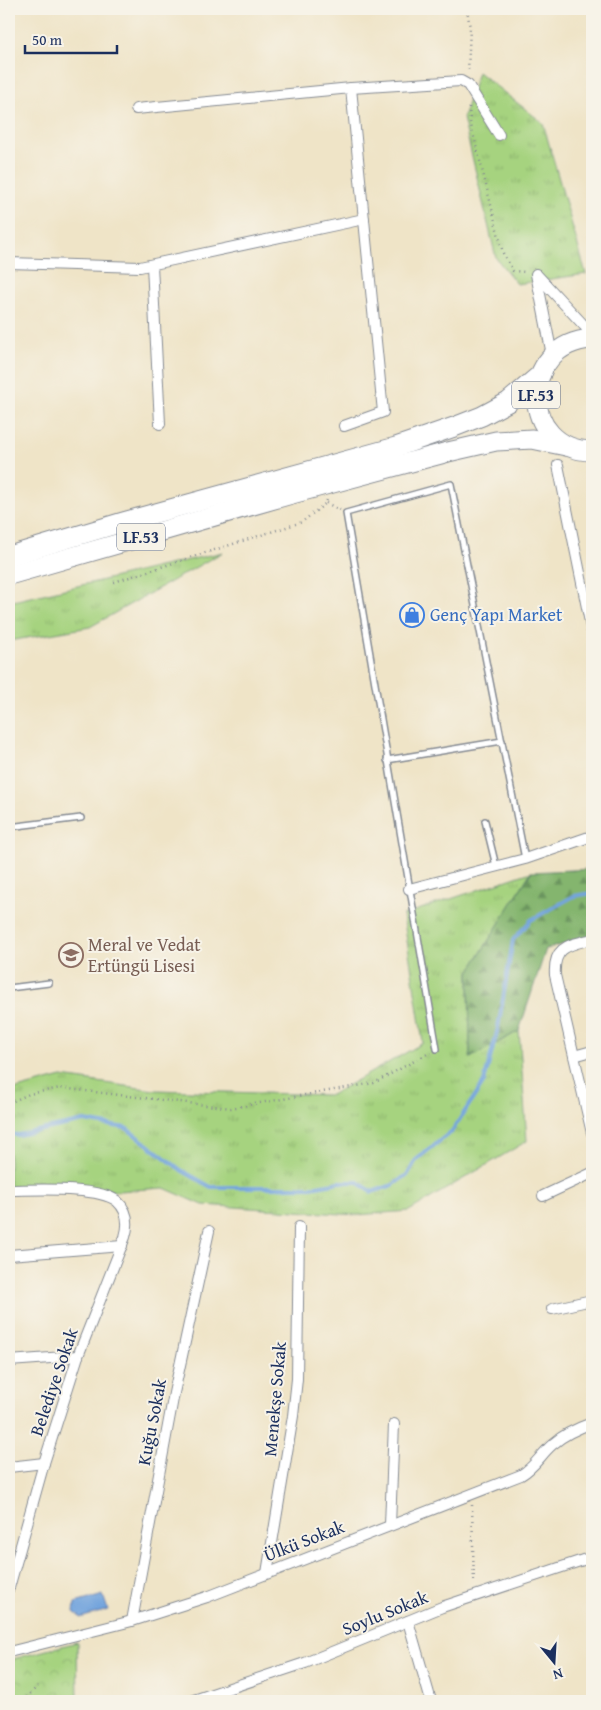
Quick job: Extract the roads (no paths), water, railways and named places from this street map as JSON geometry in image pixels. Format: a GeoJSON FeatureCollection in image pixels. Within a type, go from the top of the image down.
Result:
{"type":"FeatureCollection","features":[{"type":"Feature","properties":{"kind":"highway","name":"LF.53"},"geometry":{"type":"LineString","coordinates":[[566,446],[550,434],[540,418],[535,399],[538,380],[546,362],[552,355],[566,345],[592,339]]}},
{"type":"Feature","properties":{"kind":"highway","name":"LF.53"},"geometry":{"type":"LineString","coordinates":[[9,556],[123,522],[396,447],[454,428],[508,402],[540,374]]}},
{"type":"Feature","properties":{"kind":"highway","name":"LF.53"},"geometry":{"type":"LineString","coordinates":[[9,575],[334,483],[496,441],[532,438],[582,451],[592,451]]}},
{"type":"Feature","properties":{"kind":"street"},"geometry":{"type":"LineString","coordinates":[[136,109],[351,88],[461,81],[468,85],[499,135]]}},
{"type":"Feature","properties":{"kind":"street"},"geometry":{"type":"LineString","coordinates":[[344,426],[383,412],[351,88]]}},
{"type":"Feature","properties":{"kind":"street"},"geometry":{"type":"LineString","coordinates":[[9,263],[140,267],[364,219]]}},
{"type":"Feature","properties":{"kind":"street"},"geometry":{"type":"LineString","coordinates":[[152,265],[160,424]]}},
{"type":"Feature","properties":{"kind":"street"},"geometry":{"type":"LineString","coordinates":[[552,355],[536,274],[592,334]]}},
{"type":"Feature","properties":{"kind":"street"},"geometry":{"type":"LineString","coordinates":[[558,464],[592,632]]}},
{"type":"Feature","properties":{"kind":"street"},"geometry":{"type":"LineString","coordinates":[[409,889],[525,859],[592,836]]}},
{"type":"Feature","properties":{"kind":"street"},"geometry":{"type":"LineString","coordinates":[[592,940],[564,948],[557,954],[554,963],[555,975],[592,1133]]}},
{"type":"Feature","properties":{"kind":"street"},"geometry":{"type":"LineString","coordinates":[[574,1056],[592,1051]]}},
{"type":"Feature","properties":{"kind":"street"},"geometry":{"type":"LineString","coordinates":[[543,1196],[592,1173]]}},
{"type":"Feature","properties":{"kind":"street","name":"Belediye Sokak"},"geometry":{"type":"LineString","coordinates":[[9,1190],[78,1191],[112,1198],[121,1206],[126,1216],[127,1230],[78,1356],[13,1558],[9,1588]]}},
{"type":"Feature","properties":{"kind":"street","name":"Menekşe Sokak"},"geometry":{"type":"LineString","coordinates":[[267,1573],[294,1416],[297,1379],[299,1227]]}},
{"type":"Feature","properties":{"kind":"street","name":"Kuğu Sokak"},"geometry":{"type":"LineString","coordinates":[[132,1621],[174,1393],[209,1231]]}},
{"type":"Feature","properties":{"kind":"street"},"geometry":{"type":"LineString","coordinates":[[9,1255],[122,1246]]}},
{"type":"Feature","properties":{"kind":"street"},"geometry":{"type":"LineString","coordinates":[[552,1309],[592,1300]]}},
{"type":"Feature","properties":{"kind":"street"},"geometry":{"type":"LineString","coordinates":[[9,1361],[78,1356]]}},
{"type":"Feature","properties":{"kind":"street","name":"Ülkü Sokak"},"geometry":{"type":"LineString","coordinates":[[9,1652],[132,1621],[207,1596],[472,1494],[528,1470],[561,1437],[592,1423]]}},
{"type":"Feature","properties":{"kind":"street"},"geometry":{"type":"LineString","coordinates":[[390,1525],[394,1424]]}},
{"type":"Feature","properties":{"kind":"street"},"geometry":{"type":"LineString","coordinates":[[9,1467],[44,1463]]}},
{"type":"Feature","properties":{"kind":"street","name":"Soylu Sokak"},"geometry":{"type":"LineString","coordinates":[[191,1701],[305,1663],[408,1621],[592,1557]]}},
{"type":"Feature","properties":{"kind":"street"},"geometry":{"type":"LineString","coordinates":[[408,1621],[431,1701]]}},
{"type":"Feature","properties":{"kind":"lane"},"geometry":{"type":"LineString","coordinates":[[437,1049],[346,513],[451,484],[525,859]]}},
{"type":"Feature","properties":{"kind":"lane"},"geometry":{"type":"LineString","coordinates":[[387,760],[502,741]]}},
{"type":"Feature","properties":{"kind":"lane"},"geometry":{"type":"LineString","coordinates":[[9,827],[81,818]]}},
{"type":"Feature","properties":{"kind":"lane"},"geometry":{"type":"LineString","coordinates":[[485,820],[496,867]]}},
{"type":"Feature","properties":{"kind":"lane"},"geometry":{"type":"LineString","coordinates":[[9,988],[49,983]]}},
{"type":"Feature","properties":{"kind":"water"},"geometry":{"type":"Polygon","coordinates":[[[103,1595],[108,1610],[80,1618],[74,1612],[75,1603],[103,1595]]]}},
{"type":"Feature","properties":{"kind":"waterway"},"geometry":{"type":"LineString","coordinates":[[9,1134],[18,1135],[84,1121],[126,1128],[181,1170],[211,1187],[311,1187],[340,1182],[358,1182],[372,1192],[393,1185],[408,1174],[416,1160],[452,1131],[484,1082],[498,1028],[513,940],[531,920],[574,896],[592,893]]}},
{"type":"Feature","properties":{"kind":"place","name":"Genç Yapı Market"},"geometry":{"type":"Point","coordinates":[412,615]}},
{"type":"Feature","properties":{"kind":"place","name":"Meral ve Vedat Ertüngü Lisesi"},"geometry":{"type":"Point","coordinates":[71,955]}}]}
